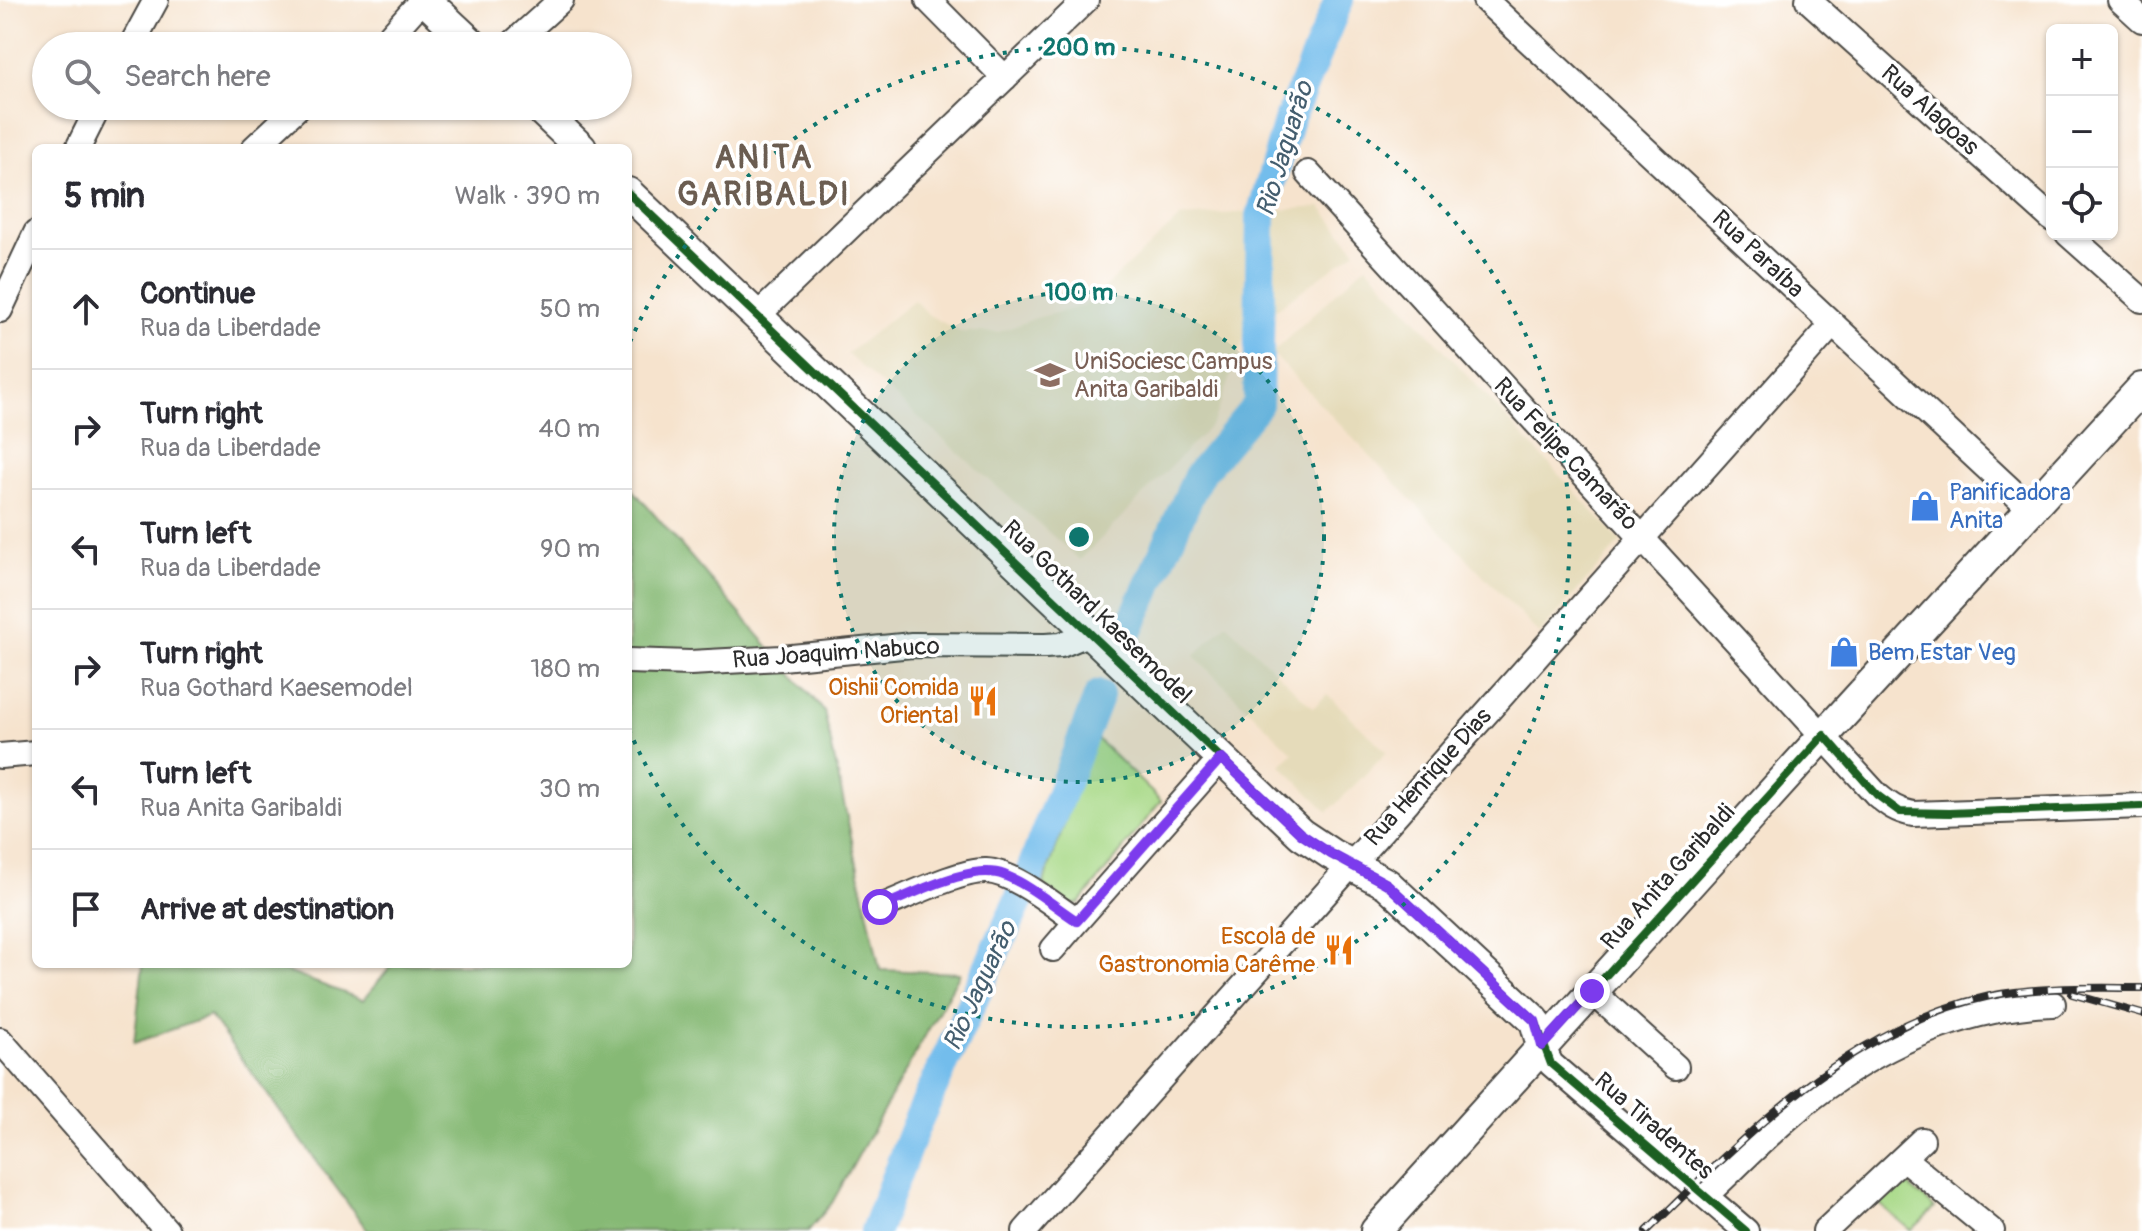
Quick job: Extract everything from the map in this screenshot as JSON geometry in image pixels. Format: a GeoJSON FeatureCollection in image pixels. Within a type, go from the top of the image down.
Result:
{"type":"FeatureCollection","features":[{"type":"Feature","properties":{"kind":"main road"},"geometry":{"type":"LineString","coordinates":[[424,0],[459,32]]}},
{"type":"Feature","properties":{"kind":"main road"},"geometry":{"type":"LineString","coordinates":[[552,120],[577,144]]}},
{"type":"Feature","properties":{"kind":"main road","name":"Rua Gothard Kaesemodel"},"geometry":{"type":"LineString","coordinates":[[632,197],[1301,834],[1387,884],[1535,1021],[1542,1046]]}},
{"type":"Feature","properties":{"kind":"main road","name":"Rua Anita Garibaldi"},"geometry":{"type":"LineString","coordinates":[[1381,1229],[1542,1046],[2142,388]]}},
{"type":"Feature","properties":{"kind":"street"},"geometry":{"type":"LineString","coordinates":[[139,32],[156,0]]}},
{"type":"Feature","properties":{"kind":"street"},"geometry":{"type":"LineString","coordinates":[[394,32],[424,0]]}},
{"type":"Feature","properties":{"kind":"street"},"geometry":{"type":"LineString","coordinates":[[526,32],[561,0]]}},
{"type":"Feature","properties":{"kind":"street"},"geometry":{"type":"LineString","coordinates":[[928,0],[1005,78]]}},
{"type":"Feature","properties":{"kind":"street"},"geometry":{"type":"LineString","coordinates":[[757,316],[1086,0]]}},
{"type":"Feature","properties":{"kind":"street","name":"Rua Paraíba"},"geometry":{"type":"LineString","coordinates":[[1485,0],[2031,509]]}},
{"type":"Feature","properties":{"kind":"street","name":"Rua Alagoas"},"geometry":{"type":"LineString","coordinates":[[1808,0],[2046,214]]}},
{"type":"Feature","properties":{"kind":"street"},"geometry":{"type":"LineString","coordinates":[[2120,0],[2142,20]]}},
{"type":"Feature","properties":{"kind":"street"},"geometry":{"type":"LineString","coordinates":[[80,144],[92,120]]}},
{"type":"Feature","properties":{"kind":"street"},"geometry":{"type":"LineString","coordinates":[[258,144],[284,120]]}},
{"type":"Feature","properties":{"kind":"street","name":"Rua Felipe Camarão"},"geometry":{"type":"LineString","coordinates":[[1308,173],[1877,795],[1900,812],[2142,806]]}},
{"type":"Feature","properties":{"kind":"street"},"geometry":{"type":"LineString","coordinates":[[2075,240],[2142,300]]}},
{"type":"Feature","properties":{"kind":"street"},"geometry":{"type":"LineString","coordinates":[[0,310],[32,242]]}},
{"type":"Feature","properties":{"kind":"street","name":"Rua Henrique Dias"},"geometry":{"type":"LineString","coordinates":[[1025,1231],[1833,324]]}},
{"type":"Feature","properties":{"kind":"street","name":"Rua Joaquim Nabuco"},"geometry":{"type":"LineString","coordinates":[[632,661],[669,663],[782,658],[912,645],[1045,646],[1061,645],[1090,633]]}},
{"type":"Feature","properties":{"kind":"street"},"geometry":{"type":"LineString","coordinates":[[0,756],[32,753]]}},
{"type":"Feature","properties":{"kind":"street"},"geometry":{"type":"LineString","coordinates":[[1053,949],[1221,758]]}},
{"type":"Feature","properties":{"kind":"street"},"geometry":{"type":"LineString","coordinates":[[880,907],[970,873],[987,871],[1004,875],[1077,921]]}},
{"type":"Feature","properties":{"kind":"street"},"geometry":{"type":"LineString","coordinates":[[1592,991],[1676,1067]]}},
{"type":"Feature","properties":{"kind":"street"},"geometry":{"type":"LineString","coordinates":[[1705,1196],[1801,1107],[1837,1079],[1870,1059],[1949,1023],[1985,1011],[2053,1004]]}},
{"type":"Feature","properties":{"kind":"street"},"geometry":{"type":"LineString","coordinates":[[0,1040],[167,1231]]}},
{"type":"Feature","properties":{"kind":"street","name":"Rua Tiradentes"},"geometry":{"type":"LineString","coordinates":[[1542,1046],[1551,1064],[1746,1231]]}},
{"type":"Feature","properties":{"kind":"street"},"geometry":{"type":"LineString","coordinates":[[1825,1231],[1922,1140]]}},
{"type":"Feature","properties":{"kind":"street"},"geometry":{"type":"LineString","coordinates":[[1903,1158],[1992,1231]]}},
{"type":"Feature","properties":{"kind":"shaded area","name":"UniSociesc Campus Anita Garibaldi"},"geometry":{"type":"Polygon","coordinates":[[[1321,207],[1356,251],[1247,330],[1213,423],[1080,560],[847,354],[914,300],[929,315],[960,332],[999,332],[1036,318],[1084,306],[1181,217],[1321,207]]]}},
{"type":"Feature","properties":{"kind":"shaded area"},"geometry":{"type":"Polygon","coordinates":[[[1366,265],[1621,542],[1539,634],[1272,353],[1366,265]]]}},
{"type":"Feature","properties":{"kind":"shaded area"},"geometry":{"type":"Polygon","coordinates":[[[1226,623],[1313,708],[1327,694],[1387,752],[1328,812],[1281,765],[1293,753],[1194,656],[1226,623]]]}},
{"type":"Feature","properties":{"kind":"green space"},"geometry":{"type":"Polygon","coordinates":[[[632,489],[824,711],[880,970],[960,973],[832,1203],[808,1231],[368,1231],[210,1016],[134,1043],[143,968],[265,968],[285,971],[363,1000],[390,968],[632,968],[632,489]]]}},
{"type":"Feature","properties":{"kind":"green space"},"geometry":{"type":"Polygon","coordinates":[[[1092,734],[1161,801],[1080,903],[1069,905],[1043,885],[1083,771],[1092,734]]]}},
{"type":"Feature","properties":{"kind":"green space"},"geometry":{"type":"Polygon","coordinates":[[[1900,1178],[1935,1208],[1911,1231],[1876,1201],[1900,1178]]]}},
{"type":"Feature","properties":{"kind":"waterway","name":"Rio Jaguarão"},"geometry":{"type":"LineString","coordinates":[[1120,649],[1198,476],[1258,404],[1261,216],[1288,122],[1339,0]]}},
{"type":"Feature","properties":{"kind":"waterway","name":"Rio Jaguarão"},"geometry":{"type":"LineString","coordinates":[[875,1231],[915,1127],[1023,891],[1099,695]]}},
{"type":"Feature","properties":{"kind":"railway"},"geometry":{"type":"LineString","coordinates":[[1647,1231],[1762,1122],[1846,1058],[1891,1032],[1939,1011],[1990,996],[2047,989],[2142,988]]}},
{"type":"Feature","properties":{"kind":"railway"},"geometry":{"type":"LineString","coordinates":[[2072,994],[2142,1014]]}},
{"type":"Feature","properties":{"kind":"cycle path"},"geometry":{"type":"LineString","coordinates":[[632,197],[1301,834],[1387,884],[1535,1021],[1551,1064],[1746,1231]]}},
{"type":"Feature","properties":{"kind":"cycle path"},"geometry":{"type":"LineString","coordinates":[[1542,1046],[1824,735],[1877,795],[1900,812],[2142,806]]}},
{"type":"Feature","properties":{"kind":"place","name":"UniSociesc Campus Anita Garibaldi"},"geometry":{"type":"Point","coordinates":[1050,375]}},
{"type":"Feature","properties":{"kind":"place","name":"Panificadora Anita"},"geometry":{"type":"Point","coordinates":[1925,506]}},
{"type":"Feature","properties":{"kind":"place","name":"Bem Estar Veg"},"geometry":{"type":"Point","coordinates":[1844,652]}},
{"type":"Feature","properties":{"kind":"place","name":"Oishii Comida Oriental"},"geometry":{"type":"Point","coordinates":[983,701]}},
{"type":"Feature","properties":{"kind":"place","name":"Escola de Gastronomia Carême"},"geometry":{"type":"Point","coordinates":[1339,950]}},
{"type":"Feature","properties":{"kind":"district","name":"ANITA GARIBALDI"},"geometry":{"type":"Point","coordinates":[764,176]}},
{"type":"Feature","properties":{"kind":"route"},"geometry":{"type":"LineString","coordinates":[[880,907],[970,873],[987,871],[1004,875],[1077,921],[1221,758],[1301,834],[1387,884],[1535,1021],[1542,1046],[1592,991]]}}]}
